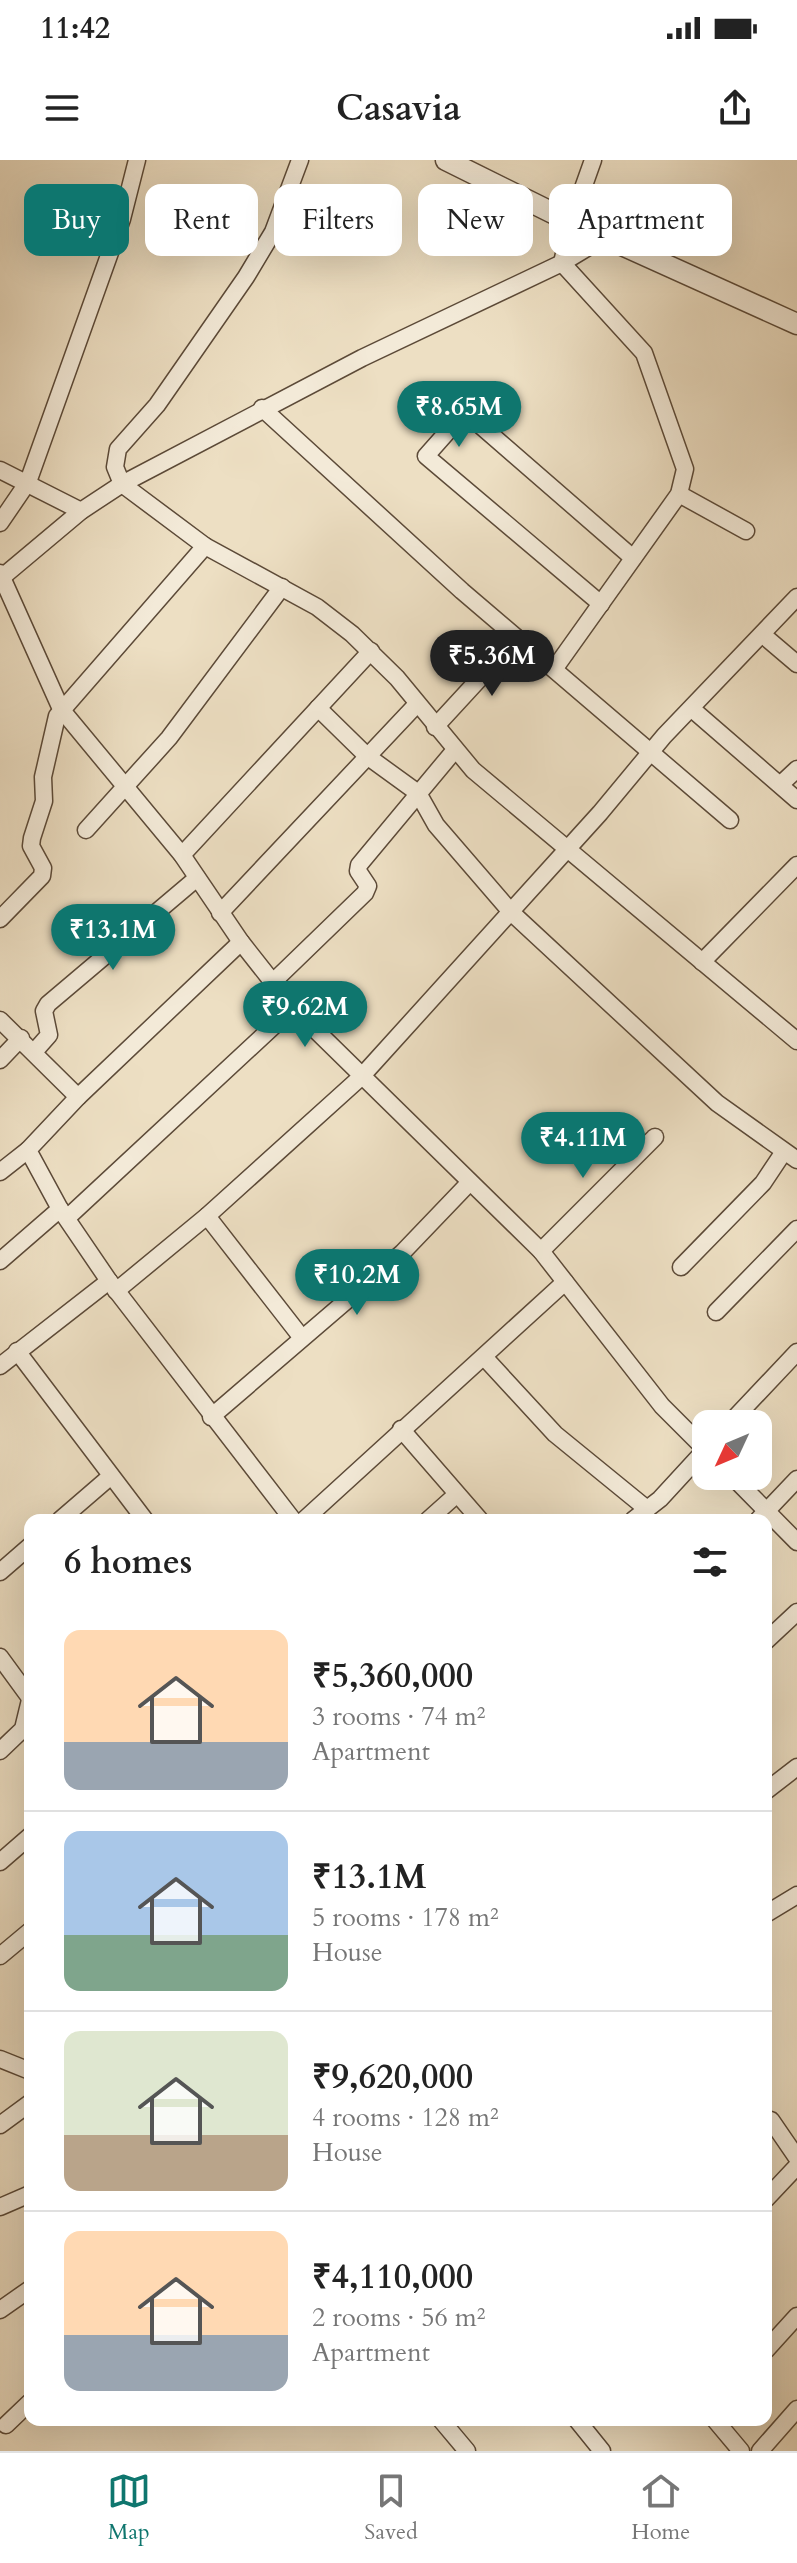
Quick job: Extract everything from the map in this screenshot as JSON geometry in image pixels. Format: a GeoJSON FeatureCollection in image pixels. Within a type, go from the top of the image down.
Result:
{"type":"FeatureCollection","features":[{"type":"Feature","properties":{"kind":"street"},"geometry":{"type":"LineString","coordinates":[[0,523],[28,482],[122,219],[137,160]]}},
{"type":"Feature","properties":{"kind":"street"},"geometry":{"type":"LineString","coordinates":[[300,160],[273,232],[246,277],[157,405],[118,449],[115,467],[122,484],[205,546],[317,607],[371,651],[454,751],[566,851],[797,1041]]}},
{"type":"Feature","properties":{"kind":"street"},"geometry":{"type":"LineString","coordinates":[[446,160],[549,211]]}},
{"type":"Feature","properties":{"kind":"street"},"geometry":{"type":"LineString","coordinates":[[584,184],[593,160]]}},
{"type":"Feature","properties":{"kind":"street"},"geometry":{"type":"LineString","coordinates":[[562,263],[564,256]]}},
{"type":"Feature","properties":{"kind":"street"},"geometry":{"type":"LineString","coordinates":[[574,256],[262,408],[122,484],[81,511],[1,576],[61,709],[182,855],[241,942],[293,1008],[541,1251],[662,1406],[692,1435]]}},
{"type":"Feature","properties":{"kind":"street"},"geometry":{"type":"LineString","coordinates":[[647,256],[797,324]]}},
{"type":"Feature","properties":{"kind":"street"},"geometry":{"type":"LineString","coordinates":[[555,668],[679,494],[685,469],[644,353],[562,263]]}},
{"type":"Feature","properties":{"kind":"street"},"geometry":{"type":"LineString","coordinates":[[262,408],[517,638],[652,750],[730,820]]}},
{"type":"Feature","properties":{"kind":"street"},"geometry":{"type":"LineString","coordinates":[[601,604],[426,456],[465,412],[633,558]]}},
{"type":"Feature","properties":{"kind":"street"},"geometry":{"type":"LineString","coordinates":[[0,470],[81,511]]}},
{"type":"Feature","properties":{"kind":"street"},"geometry":{"type":"LineString","coordinates":[[679,494],[746,531]]}},
{"type":"Feature","properties":{"kind":"street"},"geometry":{"type":"LineString","coordinates":[[0,919],[42,876],[43,868],[31,846],[44,801],[43,777],[53,727],[61,709],[205,546]]}},
{"type":"Feature","properties":{"kind":"street"},"geometry":{"type":"LineString","coordinates":[[86,830],[169,738],[282,587]]}},
{"type":"Feature","properties":{"kind":"street"},"geometry":{"type":"LineString","coordinates":[[0,1366],[207,1216],[361,1077],[566,851],[652,750],[797,597]]}},
{"type":"Feature","properties":{"kind":"street"},"geometry":{"type":"LineString","coordinates":[[763,635],[797,664]]}},
{"type":"Feature","properties":{"kind":"street"},"geometry":{"type":"LineString","coordinates":[[435,727],[517,638]]}},
{"type":"Feature","properties":{"kind":"street"},"geometry":{"type":"LineString","coordinates":[[182,855],[371,651]]}},
{"type":"Feature","properties":{"kind":"street"},"geometry":{"type":"LineString","coordinates":[[220,913],[417,704]]}},
{"type":"Feature","properties":{"kind":"street"},"geometry":{"type":"LineString","coordinates":[[318,708],[367,756],[418,793],[436,825],[511,912],[717,1103],[790,1156],[681,1267]]}},
{"type":"Feature","properties":{"kind":"street"},"geometry":{"type":"LineString","coordinates":[[692,709],[797,800]]}},
{"type":"Feature","properties":{"kind":"street"},"geometry":{"type":"LineString","coordinates":[[273,982],[365,893],[368,886],[358,871],[359,865],[454,751]]}},
{"type":"Feature","properties":{"kind":"street"},"geometry":{"type":"LineString","coordinates":[[781,784],[797,769]]}},
{"type":"Feature","properties":{"kind":"street"},"geometry":{"type":"LineString","coordinates":[[702,962],[797,865]]}},
{"type":"Feature","properties":{"kind":"street"},"geometry":{"type":"LineString","coordinates":[[34,1052],[49,1035],[44,1011],[48,1004],[197,878]]}},
{"type":"Feature","properties":{"kind":"street"},"geometry":{"type":"LineString","coordinates":[[0,1172],[28,1150],[78,1097],[241,942]]}},
{"type":"Feature","properties":{"kind":"street"},"geometry":{"type":"LineString","coordinates":[[0,1261],[64,1214],[293,1008]]}},
{"type":"Feature","properties":{"kind":"street"},"geometry":{"type":"LineString","coordinates":[[0,1020],[78,1097]]}},
{"type":"Feature","properties":{"kind":"street"},"geometry":{"type":"LineString","coordinates":[[0,1060],[21,1038]]}},
{"type":"Feature","properties":{"kind":"street"},"geometry":{"type":"LineString","coordinates":[[541,1251],[655,1137]]}},
{"type":"Feature","properties":{"kind":"street"},"geometry":{"type":"LineString","coordinates":[[28,1150],[64,1214],[112,1286],[288,1514]]}},
{"type":"Feature","properties":{"kind":"street"},"geometry":{"type":"LineString","coordinates":[[211,1417],[402,1253],[470,1182]]}},
{"type":"Feature","properties":{"kind":"street"},"geometry":{"type":"LineString","coordinates":[[207,1216],[302,1338]]}},
{"type":"Feature","properties":{"kind":"street"},"geometry":{"type":"LineString","coordinates":[[716,1312],[797,1229]]}},
{"type":"Feature","properties":{"kind":"street"},"geometry":{"type":"LineString","coordinates":[[310,1514],[565,1282]]}},
{"type":"Feature","properties":{"kind":"street"},"geometry":{"type":"LineString","coordinates":[[17,1351],[140,1514]]}},
{"type":"Feature","properties":{"kind":"street"},"geometry":{"type":"LineString","coordinates":[[742,1410],[797,1352]]}},
{"type":"Feature","properties":{"kind":"street"},"geometry":{"type":"LineString","coordinates":[[485,1358],[555,1434],[647,1509]]}},
{"type":"Feature","properties":{"kind":"street"},"geometry":{"type":"LineString","coordinates":[[401,1429],[474,1514]]}},
{"type":"Feature","properties":{"kind":"street"},"geometry":{"type":"LineString","coordinates":[[641,1514],[692,1463]]}},
{"type":"Feature","properties":{"kind":"street"},"geometry":{"type":"LineString","coordinates":[[67,1514],[111,1476]]}},
{"type":"Feature","properties":{"kind":"street"},"geometry":{"type":"LineString","coordinates":[[763,1514],[797,1479]]}},
{"type":"Feature","properties":{"kind":"street"},"geometry":{"type":"LineString","coordinates":[[743,1490],[761,1514]]}},
{"type":"Feature","properties":{"kind":"street"},"geometry":{"type":"LineString","coordinates":[[435,1514],[456,1495]]}},
{"type":"Feature","properties":{"kind":"street"},"geometry":{"type":"LineString","coordinates":[[772,1523],[797,1542]]}},
{"type":"Feature","properties":{"kind":"street"},"geometry":{"type":"LineString","coordinates":[[0,1572],[24,1551]]}},
{"type":"Feature","properties":{"kind":"street"},"geometry":{"type":"LineString","coordinates":[[772,1635],[797,1612]]}},
{"type":"Feature","properties":{"kind":"street"},"geometry":{"type":"LineString","coordinates":[[0,1657],[24,1691]]}},
{"type":"Feature","properties":{"kind":"street"},"geometry":{"type":"LineString","coordinates":[[0,1751],[24,1725]]}},
{"type":"Feature","properties":{"kind":"street"},"geometry":{"type":"LineString","coordinates":[[772,1786],[797,1767]]}},
{"type":"Feature","properties":{"kind":"street"},"geometry":{"type":"LineString","coordinates":[[0,1862],[24,1841]]}},
{"type":"Feature","properties":{"kind":"street"},"geometry":{"type":"LineString","coordinates":[[772,1910],[797,1895]]}},
{"type":"Feature","properties":{"kind":"street"},"geometry":{"type":"LineString","coordinates":[[0,1956],[24,1936]]}},
{"type":"Feature","properties":{"kind":"street"},"geometry":{"type":"LineString","coordinates":[[0,2059],[24,2065]]}},
{"type":"Feature","properties":{"kind":"street"},"geometry":{"type":"LineString","coordinates":[[0,2125],[24,2107]]}},
{"type":"Feature","properties":{"kind":"street"},"geometry":{"type":"LineString","coordinates":[[772,2121],[797,2158]]}},
{"type":"Feature","properties":{"kind":"street"},"geometry":{"type":"LineString","coordinates":[[772,2193],[797,2166]]}},
{"type":"Feature","properties":{"kind":"street"},"geometry":{"type":"LineString","coordinates":[[0,2207],[24,2197]]}},
{"type":"Feature","properties":{"kind":"street"},"geometry":{"type":"LineString","coordinates":[[0,2310],[24,2293]]}},
{"type":"Feature","properties":{"kind":"street"},"geometry":{"type":"LineString","coordinates":[[772,2343],[797,2316]]}},
{"type":"Feature","properties":{"kind":"street"},"geometry":{"type":"LineString","coordinates":[[6,2425],[24,2408]]}},
{"type":"Feature","properties":{"kind":"street"},"geometry":{"type":"LineString","coordinates":[[760,2451],[797,2409]]}},
{"type":"Feature","properties":{"kind":"street"},"geometry":{"type":"LineString","coordinates":[[446,2426],[467,2451]]}},
{"type":"Feature","properties":{"kind":"street"},"geometry":{"type":"LineString","coordinates":[[582,2426],[602,2451]]}},
{"type":"Feature","properties":{"kind":"street"},"geometry":{"type":"LineString","coordinates":[[720,2426],[741,2451]]}}]}
